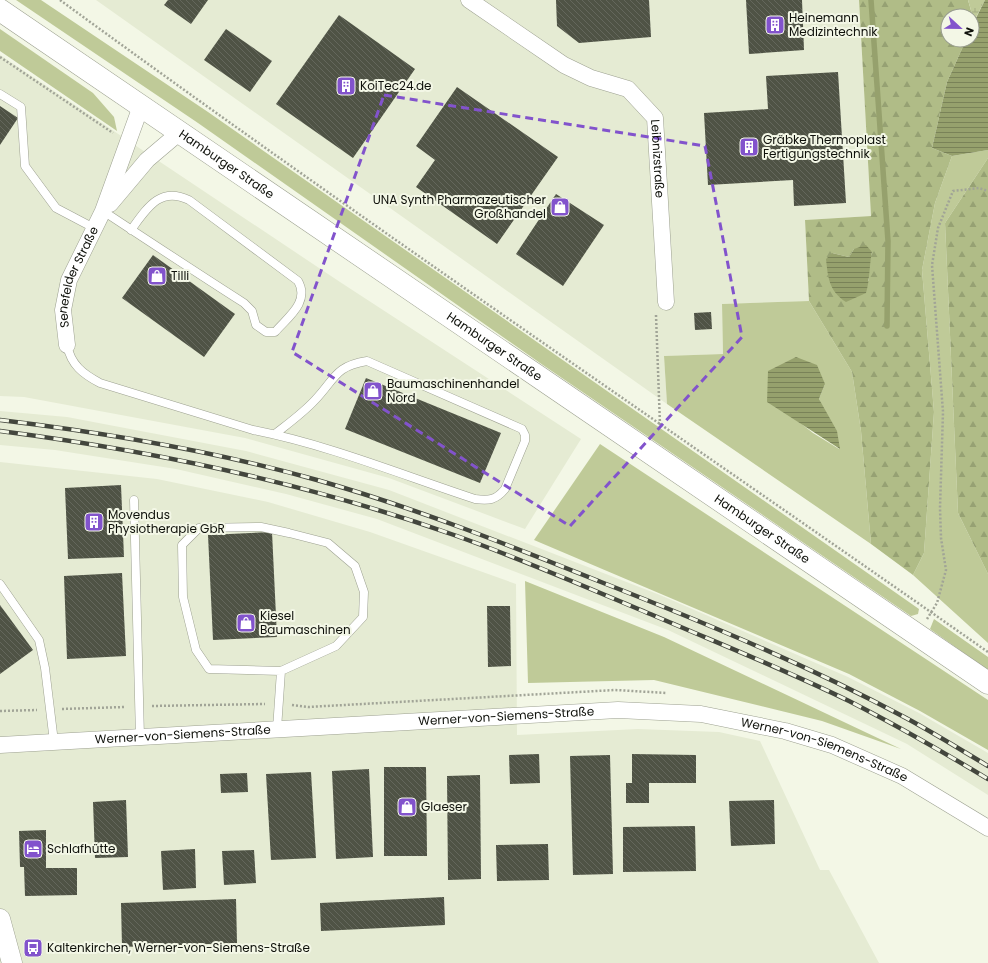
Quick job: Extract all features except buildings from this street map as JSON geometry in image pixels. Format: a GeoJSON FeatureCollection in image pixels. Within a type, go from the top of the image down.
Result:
{"type":"FeatureCollection","features":[{"type":"Feature","properties":{"kind":"main road","name":"Hamburger Straße"},"geometry":{"type":"LineString","coordinates":[[0,10],[988,683]]}},
{"type":"Feature","properties":{"kind":"street","name":"Leibnizstraße"},"geometry":{"type":"LineString","coordinates":[[469,0],[564,65],[591,78],[628,89],[655,118],[666,302]]}},
{"type":"Feature","properties":{"kind":"street","name":"Senefelder Straße"},"geometry":{"type":"LineString","coordinates":[[67,345],[64,310],[69,280],[103,211],[141,106]]}},
{"type":"Feature","properties":{"kind":"street","name":"Senefelder Straße"},"geometry":{"type":"LineString","coordinates":[[103,211],[148,160],[180,132]]}},
{"type":"Feature","properties":{"kind":"street","name":"Werner-von-Siemens-Straße"},"geometry":{"type":"LineString","coordinates":[[0,745],[618,710],[701,714],[785,731],[832,745],[902,776],[988,828]]}},
{"type":"Feature","properties":{"kind":"street"},"geometry":{"type":"LineString","coordinates":[[0,919],[12,963]]}},
{"type":"Feature","properties":{"kind":"lane"},"geometry":{"type":"LineString","coordinates":[[0,94],[21,107],[25,166],[56,208],[94,228]]}},
{"type":"Feature","properties":{"kind":"lane"},"geometry":{"type":"LineString","coordinates":[[103,211],[132,230],[244,303],[252,311],[256,324],[266,332],[275,332],[299,305],[302,292],[298,281],[188,200],[178,195],[165,196],[148,207],[132,230]]}},
{"type":"Feature","properties":{"kind":"lane"},"geometry":{"type":"LineString","coordinates":[[67,345],[69,356],[76,366],[84,374],[100,383],[253,430],[275,434],[366,461],[476,499],[486,500],[497,497],[505,489],[525,441],[525,435],[522,429],[367,361],[353,363],[335,374],[316,399],[275,434]]}},
{"type":"Feature","properties":{"kind":"lane"},"geometry":{"type":"LineString","coordinates":[[134,500],[140,737]]}},
{"type":"Feature","properties":{"kind":"lane"},"geometry":{"type":"LineString","coordinates":[[261,527],[289,533],[328,543],[355,566],[364,592],[363,617],[336,646],[281,671],[209,669],[196,650],[183,597],[182,545],[199,528],[261,527]]}},
{"type":"Feature","properties":{"kind":"lane"},"geometry":{"type":"LineString","coordinates":[[0,584],[39,640],[45,668],[54,742]]}},
{"type":"Feature","properties":{"kind":"lane"},"geometry":{"type":"LineString","coordinates":[[277,729],[281,671]]}},
{"type":"Feature","properties":{"kind":"path"},"geometry":{"type":"LineString","coordinates":[[60,0],[204,105],[660,425],[988,652]]}},
{"type":"Feature","properties":{"kind":"path"},"geometry":{"type":"LineString","coordinates":[[0,57],[128,143]]}},
{"type":"Feature","properties":{"kind":"path"},"geometry":{"type":"LineString","coordinates":[[918,635],[937,604],[946,570],[941,538],[940,508],[943,412],[932,265],[938,228],[953,191],[979,188],[988,191]]}},
{"type":"Feature","properties":{"kind":"path"},"geometry":{"type":"LineString","coordinates":[[660,425],[655,306],[666,302]]}},
{"type":"Feature","properties":{"kind":"highlighted area"},"geometry":{"type":"Polygon","coordinates":[[[384,95],[705,146],[742,337],[570,526],[292,352],[384,95]]]}},
{"type":"Feature","properties":{"kind":"shaded area"},"geometry":{"type":"Polygon","coordinates":[[[96,0],[859,0],[871,216],[805,220],[809,301],[722,304],[723,354],[664,356],[667,404],[96,0]]]}},
{"type":"Feature","properties":{"kind":"shaded area"},"geometry":{"type":"Polygon","coordinates":[[[985,0],[988,0],[988,150],[952,156],[932,148],[947,82],[962,48],[980,48],[980,10],[985,0]]]}},
{"type":"Feature","properties":{"kind":"shaded area"},"geometry":{"type":"Polygon","coordinates":[[[0,55],[340,282],[581,439],[525,529],[389,478],[245,438],[24,397],[0,396],[0,55]]]}},
{"type":"Feature","properties":{"kind":"shaded area"},"geometry":{"type":"Polygon","coordinates":[[[866,245],[872,252],[866,293],[846,302],[840,298],[830,284],[826,259],[832,253],[849,257],[854,249],[866,245]]]}},
{"type":"Feature","properties":{"kind":"shaded area"},"geometry":{"type":"Polygon","coordinates":[[[796,357],[817,365],[825,384],[819,399],[837,431],[840,449],[767,402],[768,371],[796,357]]]}},
{"type":"Feature","properties":{"kind":"shaded area"},"geometry":{"type":"Polygon","coordinates":[[[0,411],[67,417],[246,451],[389,490],[660,595],[848,677],[919,713],[988,753],[988,795],[907,744],[668,630],[377,519],[286,494],[176,469],[55,450],[0,445],[0,411]]]}},
{"type":"Feature","properties":{"kind":"shaded area"},"geometry":{"type":"Polygon","coordinates":[[[0,462],[157,479],[268,502],[370,532],[516,584],[517,735],[638,729],[719,732],[760,741],[820,870],[829,870],[879,963],[0,963],[0,462]]]}},
{"type":"Feature","properties":{"kind":"green space"},"geometry":{"type":"Polygon","coordinates":[[[16,0],[41,0],[208,112],[919,609],[918,614],[911,616],[540,363],[198,123],[16,0]]]}},
{"type":"Feature","properties":{"kind":"green space"},"geometry":{"type":"Polygon","coordinates":[[[859,0],[968,0],[970,8],[940,8],[940,48],[962,48],[947,82],[932,148],[952,156],[935,203],[922,270],[934,412],[924,553],[913,575],[871,544],[861,431],[852,372],[809,301],[805,220],[871,216],[859,0]],[[854,249],[849,257],[832,253],[869,281],[868,267],[872,252],[854,249]]]}},
{"type":"Feature","properties":{"kind":"green space"},"geometry":{"type":"Polygon","coordinates":[[[968,0],[985,0],[980,10],[980,8],[970,8],[968,0]]]}},
{"type":"Feature","properties":{"kind":"green space"},"geometry":{"type":"Polygon","coordinates":[[[0,29],[93,93],[114,117],[117,131],[0,51],[0,29]]]}},
{"type":"Feature","properties":{"kind":"green space"},"geometry":{"type":"Polygon","coordinates":[[[988,150],[988,158],[945,223],[958,513],[988,574],[988,643],[913,575],[924,553],[934,412],[922,270],[935,203],[952,156],[988,150]]]}},
{"type":"Feature","properties":{"kind":"green space"},"geometry":{"type":"Polygon","coordinates":[[[988,158],[988,574],[958,513],[945,223],[988,158]]]}},
{"type":"Feature","properties":{"kind":"green space"},"geometry":{"type":"Polygon","coordinates":[[[809,301],[852,372],[861,431],[871,544],[667,404],[664,356],[723,354],[722,304],[809,301]],[[825,384],[794,418],[813,433],[839,449],[819,399],[825,384]]]}},
{"type":"Feature","properties":{"kind":"green space"},"geometry":{"type":"Polygon","coordinates":[[[600,444],[988,700],[988,750],[920,711],[849,674],[534,540],[600,444]]]}},
{"type":"Feature","properties":{"kind":"green space"},"geometry":{"type":"Polygon","coordinates":[[[525,581],[664,637],[901,749],[822,721],[654,680],[528,683],[525,581]]]}},
{"type":"Feature","properties":{"kind":"green space"},"geometry":{"type":"Polygon","coordinates":[[[934,619],[988,657],[988,670],[930,629],[934,619]]]}},
{"type":"Feature","properties":{"kind":"waterway"},"geometry":{"type":"LineString","coordinates":[[871,0],[888,241],[887,326]]}},
{"type":"Feature","properties":{"kind":"railway"},"geometry":{"type":"LineString","coordinates":[[0,420],[120,437],[239,460],[317,480],[427,515],[682,614],[758,646],[833,681],[906,718],[988,766]]}},
{"type":"Feature","properties":{"kind":"railway"},"geometry":{"type":"LineString","coordinates":[[0,431],[115,448],[230,471],[343,500],[399,516],[454,535],[555,574],[753,657],[849,701],[937,749],[988,779]]}},
{"type":"Feature","properties":{"kind":"place","name":"Heinemann Medizintechnik"},"geometry":{"type":"Point","coordinates":[775,25]}},
{"type":"Feature","properties":{"kind":"place","name":"KoiTec24.de"},"geometry":{"type":"Point","coordinates":[346,86]}},
{"type":"Feature","properties":{"kind":"place","name":"Gräbke Thermoplast Fertigungstechnik"},"geometry":{"type":"Point","coordinates":[749,147]}},
{"type":"Feature","properties":{"kind":"place","name":"UNA Synth Pharmazeutischer Großhandel"},"geometry":{"type":"Point","coordinates":[560,207]}},
{"type":"Feature","properties":{"kind":"place","name":"Tilli"},"geometry":{"type":"Point","coordinates":[157,276]}},
{"type":"Feature","properties":{"kind":"place","name":"Baumaschinenhandel Nord"},"geometry":{"type":"Point","coordinates":[373,391]}},
{"type":"Feature","properties":{"kind":"place","name":"Movendus Physiotherapie GbR"},"geometry":{"type":"Point","coordinates":[94,522]}},
{"type":"Feature","properties":{"kind":"place","name":"Kiesel Baumaschinen"},"geometry":{"type":"Point","coordinates":[246,623]}},
{"type":"Feature","properties":{"kind":"place","name":"Glaeser"},"geometry":{"type":"Point","coordinates":[407,807]}},
{"type":"Feature","properties":{"kind":"place","name":"Schlafhütte"},"geometry":{"type":"Point","coordinates":[33,849]}},
{"type":"Feature","properties":{"kind":"place","name":"Kaltenkirchen, Werner-von-Siemens-Straße"},"geometry":{"type":"Point","coordinates":[33,948]}}]}
